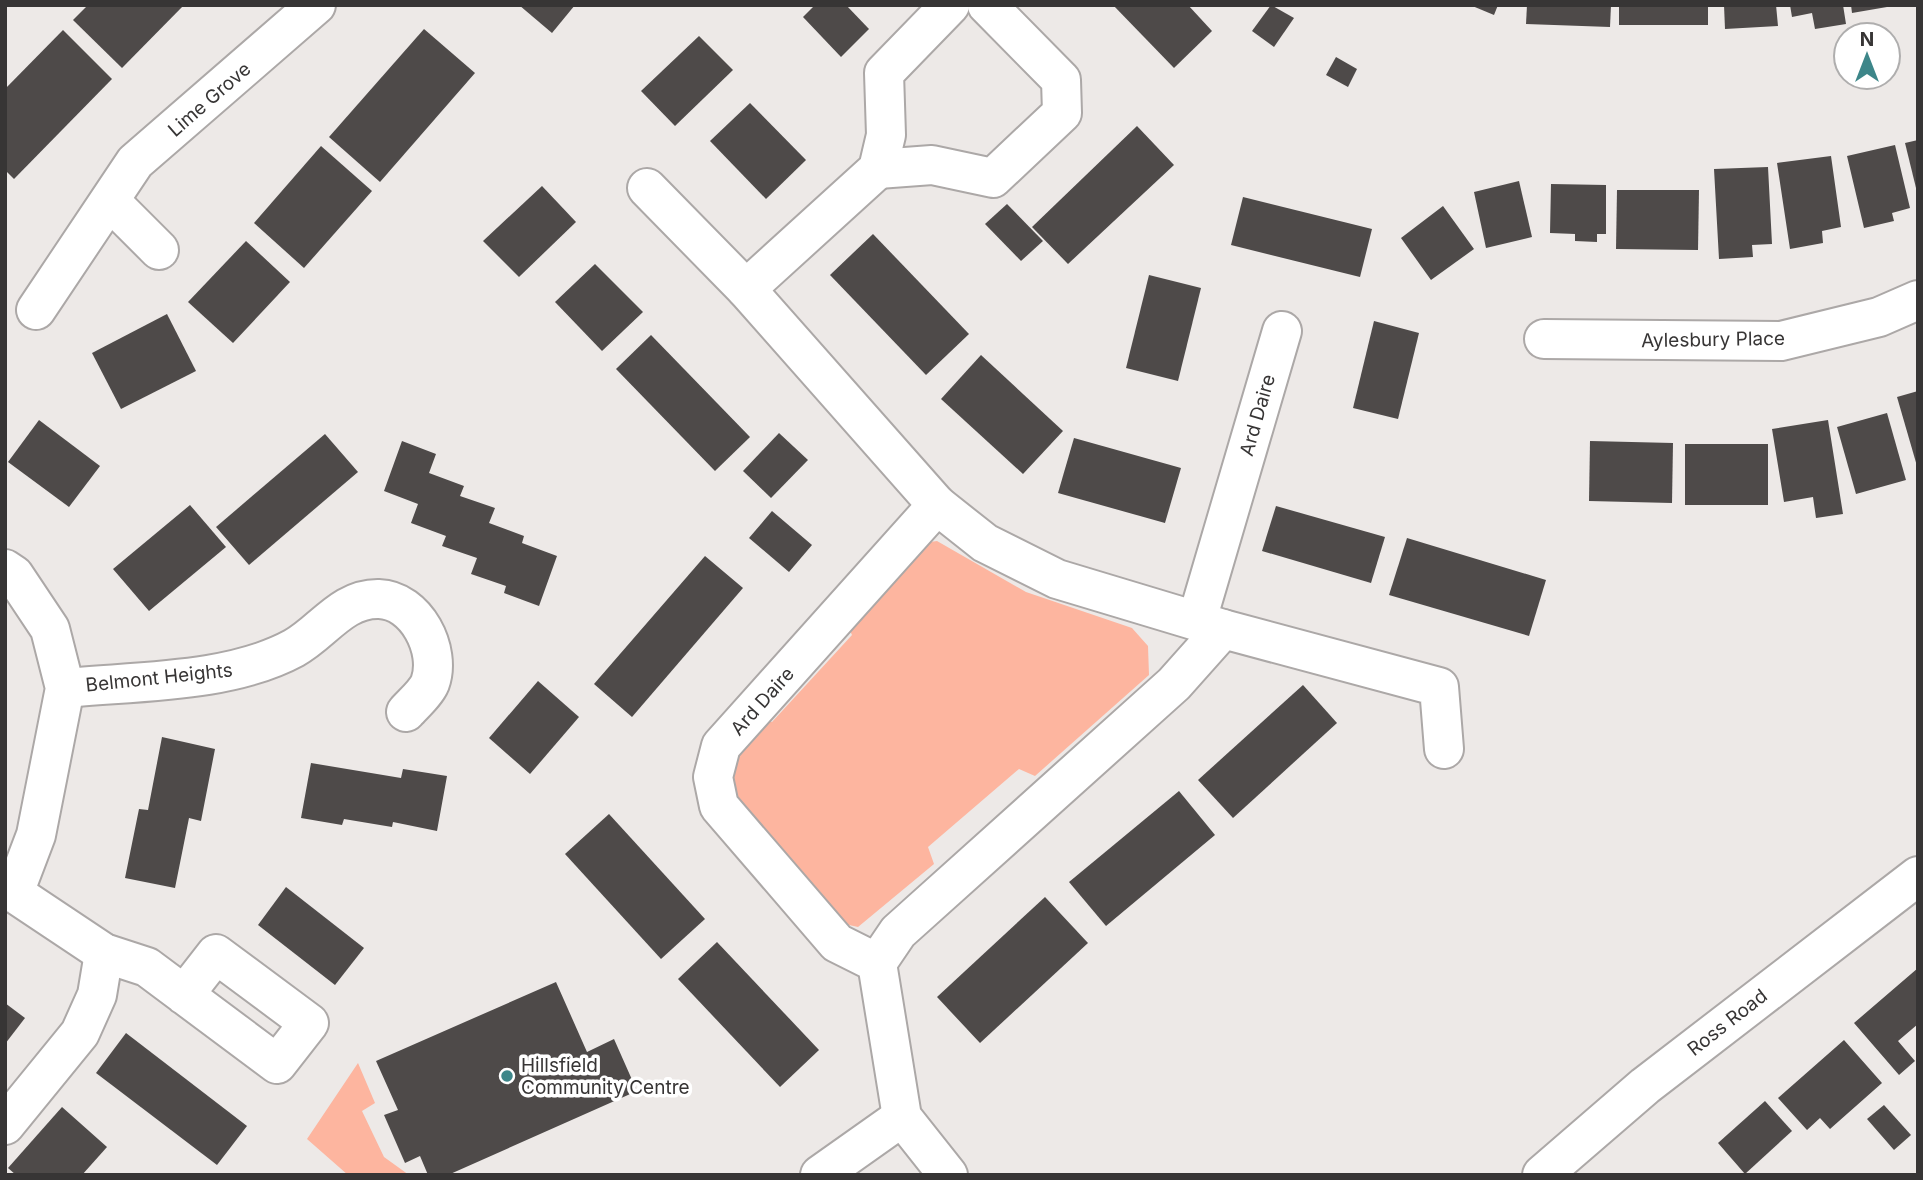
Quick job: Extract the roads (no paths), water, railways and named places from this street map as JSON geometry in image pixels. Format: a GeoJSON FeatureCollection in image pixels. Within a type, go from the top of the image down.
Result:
{"type":"FeatureCollection","features":[{"type":"Feature","properties":{"kind":"street","name":"Lime Grove"},"geometry":{"type":"LineString","coordinates":[[36,310],[135,163],[316,5]]}},
{"type":"Feature","properties":{"kind":"street"},"geometry":{"type":"LineString","coordinates":[[746,289],[878,169],[886,135],[884,73],[950,5]]}},
{"type":"Feature","properties":{"kind":"street"},"geometry":{"type":"LineString","coordinates":[[878,169],[932,165],[993,178],[1062,113],[1061,80],[987,5]]}},
{"type":"Feature","properties":{"kind":"street"},"geometry":{"type":"LineString","coordinates":[[647,188],[746,289],[937,505],[985,543],[1057,579],[1210,625],[1439,687],[1444,749]]}},
{"type":"Feature","properties":{"kind":"street"},"geometry":{"type":"LineString","coordinates":[[110,201],[159,250]]}},
{"type":"Feature","properties":{"kind":"street","name":"Aylesbury Place"},"geometry":{"type":"LineString","coordinates":[[1544,339],[1781,341],[1879,317],[1918,300]]}},
{"type":"Feature","properties":{"kind":"street","name":"Ard Daire"},"geometry":{"type":"LineString","coordinates":[[937,505],[721,747],[713,777],[719,806],[837,943],[877,962],[898,932],[1174,684],[1210,625],[1282,331]]}},
{"type":"Feature","properties":{"kind":"street","name":"Belmont Heights"},"geometry":{"type":"LineString","coordinates":[[5,569],[14,575],[50,629],[65,688],[36,835],[9,892],[104,953],[147,967],[184,995]]}},
{"type":"Feature","properties":{"kind":"street","name":"Belmont Heights"},"geometry":{"type":"LineString","coordinates":[[65,688],[248,667],[295,648],[345,608],[362,600],[382,599],[404,606],[421,626],[432,654],[430,684],[406,712]]}},
{"type":"Feature","properties":{"kind":"street","name":"Ross Road"},"geometry":{"type":"LineString","coordinates":[[1542,1175],[1646,1086],[1918,876]]}},
{"type":"Feature","properties":{"kind":"street"},"geometry":{"type":"LineString","coordinates":[[5,1125],[80,1033],[97,995],[104,953]]}},
{"type":"Feature","properties":{"kind":"street"},"geometry":{"type":"LineString","coordinates":[[877,962],[902,1117],[948,1175]]}},
{"type":"Feature","properties":{"kind":"street"},"geometry":{"type":"LineString","coordinates":[[820,1175],[902,1117]]}},
{"type":"Feature","properties":{"kind":"place","name":"Hillsfield Community Centre"},"geometry":{"type":"Point","coordinates":[507,1076]}}]}
